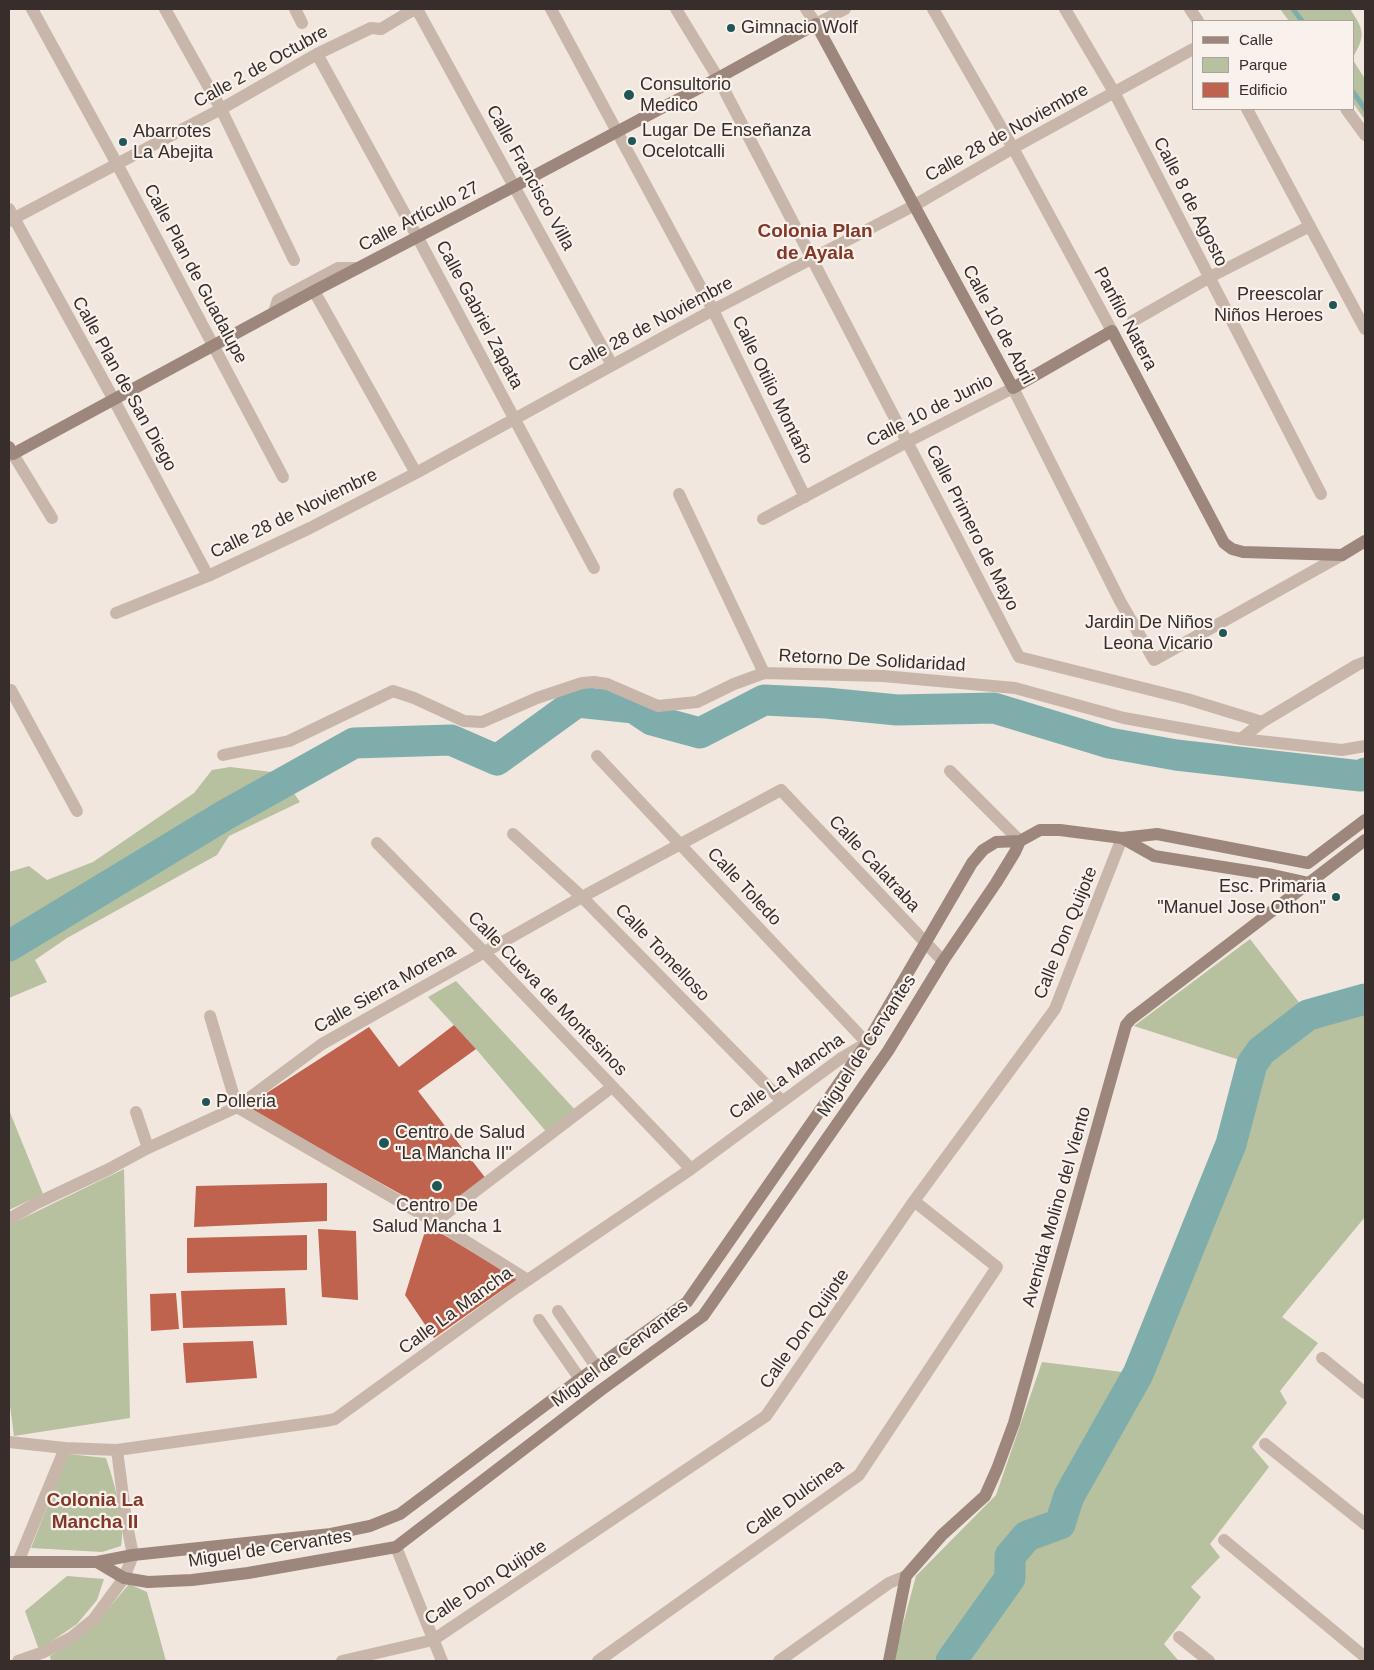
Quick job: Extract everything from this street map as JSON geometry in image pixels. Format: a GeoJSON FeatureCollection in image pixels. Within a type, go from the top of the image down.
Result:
{"type":"FeatureCollection","features":[{"type":"Feature","properties":{"kind":"main road","name":"Calle Artículo 27"},"geometry":{"type":"LineString","coordinates":[[10,452],[114,400],[274,312],[418,238],[816,24]]}},
{"type":"Feature","properties":{"kind":"main road","name":"Calle 10 de Abril"},"geometry":{"type":"LineString","coordinates":[[816,24],[1013,388]]}},
{"type":"Feature","properties":{"kind":"main road","name":"Calle 10 de Junio"},"geometry":{"type":"LineString","coordinates":[[1013,388],[1112,331]]}},
{"type":"Feature","properties":{"kind":"main road","name":"Panfilo Natera"},"geometry":{"type":"LineString","coordinates":[[1112,331],[1224,543],[1232,549],[1243,552],[1342,555]]}},
{"type":"Feature","properties":{"kind":"main road"},"geometry":{"type":"LineString","coordinates":[[1342,555],[1365,541]]}},
{"type":"Feature","properties":{"kind":"main road"},"geometry":{"type":"LineString","coordinates":[[13,1562],[97,1562],[133,1555],[331,1534],[370,1526],[400,1514],[580,1379],[687,1302],[867,1043],[926,945],[972,863],[983,851],[996,842],[1020,841],[1040,830],[1060,830],[1122,838],[1157,834],[1308,863],[1365,820]]}},
{"type":"Feature","properties":{"kind":"main road"},"geometry":{"type":"LineString","coordinates":[[1122,838],[1154,856],[1273,875],[1309,883],[1308,863]]}},
{"type":"Feature","properties":{"kind":"main road","name":"Avenida Molino del Viento"},"geometry":{"type":"LineString","coordinates":[[906,1576],[942,1535],[985,1496],[997,1468],[1014,1423],[1126,1025],[1131,1019],[1365,840]]}},
{"type":"Feature","properties":{"kind":"main road","name":"Miguel de Cervantes"},"geometry":{"type":"LineString","coordinates":[[124,1578],[148,1582],[192,1580],[248,1573],[396,1547],[601,1390],[703,1316],[888,1051],[943,961],[996,883],[1020,841]]}},
{"type":"Feature","properties":{"kind":"main road"},"geometry":{"type":"LineString","coordinates":[[97,1562],[124,1578]]}},
{"type":"Feature","properties":{"kind":"main road"},"geometry":{"type":"LineString","coordinates":[[890,1661],[906,1576]]}},
{"type":"Feature","properties":{"kind":"street","name":"Calle Plan de Guadalupe"},"geometry":{"type":"LineString","coordinates":[[32,9],[117,164],[283,477]]}},
{"type":"Feature","properties":{"kind":"street"},"geometry":{"type":"LineString","coordinates":[[165,9],[221,109],[294,260]]}},
{"type":"Feature","properties":{"kind":"street"},"geometry":{"type":"LineString","coordinates":[[294,9],[302,23]]}},
{"type":"Feature","properties":{"kind":"street","name":"Calle 2 de Octubre"},"geometry":{"type":"LineString","coordinates":[[371,28],[374,22],[400,9]]}},
{"type":"Feature","properties":{"kind":"street","name":"Calle Otilio Montaño"},"geometry":{"type":"LineString","coordinates":[[551,9],[713,310],[805,497]]}},
{"type":"Feature","properties":{"kind":"street","name":"Calle Primero de Mayo"},"geometry":{"type":"LineString","coordinates":[[676,9],[718,78],[1019,657],[1187,699],[1262,722]]}},
{"type":"Feature","properties":{"kind":"street","name":"Calle 10 de Abril"},"geometry":{"type":"LineString","coordinates":[[806,9],[816,24]]}},
{"type":"Feature","properties":{"kind":"street","name":"Calle Artículo 27"},"geometry":{"type":"LineString","coordinates":[[816,24],[845,9]]}},
{"type":"Feature","properties":{"kind":"street","name":"Panfilo Natera"},"geometry":{"type":"LineString","coordinates":[[933,9],[1013,148],[1112,331]]}},
{"type":"Feature","properties":{"kind":"street","name":"Calle 8 de Agosto"},"geometry":{"type":"LineString","coordinates":[[1065,9],[1114,92],[1321,494]]}},
{"type":"Feature","properties":{"kind":"street"},"geometry":{"type":"LineString","coordinates":[[1190,9],[1197,20]]}},
{"type":"Feature","properties":{"kind":"street","name":"Calle 2 de Octubre"},"geometry":{"type":"LineString","coordinates":[[10,216],[117,164],[221,109],[318,54],[371,28],[381,29],[415,10]]}},
{"type":"Feature","properties":{"kind":"street","name":"Calle Francisco Villa"},"geometry":{"type":"LineString","coordinates":[[415,10],[418,12],[515,186],[612,365]]}},
{"type":"Feature","properties":{"kind":"street","name":"Calle 28 de Noviembre"},"geometry":{"type":"LineString","coordinates":[[116,613],[208,576],[310,528],[416,473],[713,310],[915,205],[1013,148],[1192,50]]}},
{"type":"Feature","properties":{"kind":"street","name":"Calle Gabriel Zapata"},"geometry":{"type":"LineString","coordinates":[[318,54],[594,568]]}},
{"type":"Feature","properties":{"kind":"street"},"geometry":{"type":"LineString","coordinates":[[1247,110],[1365,329]]}},
{"type":"Feature","properties":{"kind":"street"},"geometry":{"type":"LineString","coordinates":[[1347,110],[1365,135]]}},
{"type":"Feature","properties":{"kind":"street","name":"Calle Plan de San Diego"},"geometry":{"type":"LineString","coordinates":[[10,216],[114,400],[208,576]]}},
{"type":"Feature","properties":{"kind":"street"},"geometry":{"type":"LineString","coordinates":[[1133,321],[1310,226]]}},
{"type":"Feature","properties":{"kind":"street"},"geometry":{"type":"LineString","coordinates":[[274,312],[278,300],[307,283],[338,268],[358,268]]}},
{"type":"Feature","properties":{"kind":"street"},"geometry":{"type":"LineString","coordinates":[[314,291],[416,473]]}},
{"type":"Feature","properties":{"kind":"street","name":"Calle 10 de Abril"},"geometry":{"type":"LineString","coordinates":[[1013,388],[1120,601],[1154,660],[1342,555]]}},
{"type":"Feature","properties":{"kind":"street","name":"Calle 10 de Junio"},"geometry":{"type":"LineString","coordinates":[[763,519],[1013,388]]}},
{"type":"Feature","properties":{"kind":"street"},"geometry":{"type":"LineString","coordinates":[[10,452],[52,518]]}},
{"type":"Feature","properties":{"kind":"street"},"geometry":{"type":"LineString","coordinates":[[679,494],[764,673]]}},
{"type":"Feature","properties":{"kind":"street"},"geometry":{"type":"LineString","coordinates":[[1241,739],[1262,722],[1365,662]]}},
{"type":"Feature","properties":{"kind":"street","name":"Retorno De Solidaridad"},"geometry":{"type":"LineString","coordinates":[[223,756],[289,741],[393,691],[414,698],[464,721],[482,722],[537,698],[582,683],[607,684],[658,706],[698,702],[734,684],[764,673],[883,676],[1015,688],[1124,718],[1241,739],[1342,750],[1365,746]]}},
{"type":"Feature","properties":{"kind":"street"},"geometry":{"type":"LineString","coordinates":[[9,691],[11,690],[77,811]]}},
{"type":"Feature","properties":{"kind":"street","name":"Calle Toledo"},"geometry":{"type":"LineString","coordinates":[[597,756],[867,1043]]}},
{"type":"Feature","properties":{"kind":"street"},"geometry":{"type":"LineString","coordinates":[[950,771],[1020,841]]}},
{"type":"Feature","properties":{"kind":"street","name":"Calle Sierra Morena"},"geometry":{"type":"LineString","coordinates":[[9,1219],[37,1203],[107,1170],[148,1148],[237,1107],[322,1044],[582,897],[781,790]]}},
{"type":"Feature","properties":{"kind":"street","name":"Calle Calatraba"},"geometry":{"type":"LineString","coordinates":[[781,790],[943,961]]}},
{"type":"Feature","properties":{"kind":"street","name":"Calle Tomelloso"},"geometry":{"type":"LineString","coordinates":[[514,834],[582,897],[782,1101]]}},
{"type":"Feature","properties":{"kind":"street","name":"Calle Don Quijote"},"geometry":{"type":"LineString","coordinates":[[342,1661],[433,1640],[766,1416],[914,1201],[1056,1009],[1122,838]]}},
{"type":"Feature","properties":{"kind":"street","name":"Calle Cueva de Montesinos"},"geometry":{"type":"LineString","coordinates":[[377,843],[691,1169]]}},
{"type":"Feature","properties":{"kind":"street"},"geometry":{"type":"LineString","coordinates":[[210,1016],[237,1107],[435,1222],[528,1280]]}},
{"type":"Feature","properties":{"kind":"street","name":"Calle La Mancha"},"geometry":{"type":"LineString","coordinates":[[9,1441],[65,1448],[117,1450],[325,1422],[335,1419],[528,1280],[691,1169],[840,1059],[867,1043]]}},
{"type":"Feature","properties":{"kind":"street"},"geometry":{"type":"LineString","coordinates":[[435,1222],[612,1088]]}},
{"type":"Feature","properties":{"kind":"street"},"geometry":{"type":"LineString","coordinates":[[136,1112],[148,1148]]}},
{"type":"Feature","properties":{"kind":"street","name":"Calle Dulcinea"},"geometry":{"type":"LineString","coordinates":[[598,1661],[859,1475],[997,1267],[914,1201]]}},
{"type":"Feature","properties":{"kind":"street"},"geometry":{"type":"LineString","coordinates":[[558,1311],[596,1368]]}},
{"type":"Feature","properties":{"kind":"street"},"geometry":{"type":"LineString","coordinates":[[539,1320],[580,1379]]}},
{"type":"Feature","properties":{"kind":"street"},"geometry":{"type":"LineString","coordinates":[[1322,1358],[1365,1394]]}},
{"type":"Feature","properties":{"kind":"street"},"geometry":{"type":"LineString","coordinates":[[1265,1444],[1365,1524]]}},
{"type":"Feature","properties":{"kind":"street"},"geometry":{"type":"LineString","coordinates":[[13,1562],[65,1448]]}},
{"type":"Feature","properties":{"kind":"street"},"geometry":{"type":"LineString","coordinates":[[18,1661],[44,1652],[72,1637],[93,1620],[124,1578],[133,1555],[126,1520],[117,1450]]}},
{"type":"Feature","properties":{"kind":"street"},"geometry":{"type":"LineString","coordinates":[[1224,1540],[1365,1659]]}},
{"type":"Feature","properties":{"kind":"street"},"geometry":{"type":"LineString","coordinates":[[396,1547],[442,1661]]}},
{"type":"Feature","properties":{"kind":"street"},"geometry":{"type":"LineString","coordinates":[[778,1661],[889,1583],[906,1576]]}},
{"type":"Feature","properties":{"kind":"street"},"geometry":{"type":"LineString","coordinates":[[1179,1637],[1209,1661]]}},
{"type":"Feature","properties":{"kind":"green space"},"geometry":{"type":"Polygon","coordinates":[[[1280,9],[1350,9],[1361,28],[1360,43],[1354,55],[1354,20],[1288,20],[1280,9]]]}},
{"type":"Feature","properties":{"kind":"green space"},"geometry":{"type":"Polygon","coordinates":[[[1354,62],[1365,79],[1365,120],[1354,104],[1354,62]]]}},
{"type":"Feature","properties":{"kind":"green space"},"geometry":{"type":"Polygon","coordinates":[[[230,767],[280,773],[300,802],[229,836],[217,855],[67,938],[35,960],[47,982],[9,998],[9,872],[29,866],[47,880],[93,862],[194,793],[212,770],[230,767]]]}},
{"type":"Feature","properties":{"kind":"green space"},"geometry":{"type":"Polygon","coordinates":[[[1250,939],[1308,1014],[1365,994],[1365,1217],[1282,1317],[1318,1343],[1280,1391],[1287,1403],[1252,1447],[1269,1467],[1210,1544],[1220,1557],[1191,1587],[1201,1597],[1164,1644],[1178,1660],[893,1661],[916,1576],[996,1495],[1042,1362],[1138,1374],[1229,1148],[1252,1064],[1134,1026],[1250,939]]]}},
{"type":"Feature","properties":{"kind":"green space"},"geometry":{"type":"Polygon","coordinates":[[[456,981],[578,1113],[549,1135],[476,1049],[428,997],[456,981]]]}},
{"type":"Feature","properties":{"kind":"green space"},"geometry":{"type":"Polygon","coordinates":[[[9,1110],[43,1194],[9,1210],[9,1110]]]}},
{"type":"Feature","properties":{"kind":"green space"},"geometry":{"type":"Polygon","coordinates":[[[124,1169],[130,1418],[14,1436],[9,1398],[9,1225],[124,1169]]]}},
{"type":"Feature","properties":{"kind":"green space"},"geometry":{"type":"Polygon","coordinates":[[[68,1454],[106,1458],[121,1514],[121,1546],[102,1552],[31,1548],[68,1454]]]}},
{"type":"Feature","properties":{"kind":"green space"},"geometry":{"type":"Polygon","coordinates":[[[67,1576],[104,1579],[97,1600],[77,1624],[39,1650],[25,1611],[67,1576]]]}},
{"type":"Feature","properties":{"kind":"green space"},"geometry":{"type":"Polygon","coordinates":[[[129,1584],[147,1592],[166,1661],[51,1661],[50,1656],[74,1641],[104,1614],[129,1584]]]}},
{"type":"Feature","properties":{"kind":"building","name":"Centro de Salud \"La Mancha II\""},"geometry":{"type":"Polygon","coordinates":[[[454,1025],[476,1049],[418,1091],[487,1180],[436,1214],[245,1107],[369,1027],[399,1067],[454,1025]]]}},
{"type":"Feature","properties":{"kind":"building"},"geometry":{"type":"Polygon","coordinates":[[[327,1183],[327,1221],[194,1227],[196,1186],[327,1183]]]}},
{"type":"Feature","properties":{"kind":"building"},"geometry":{"type":"Polygon","coordinates":[[[427,1225],[518,1279],[434,1338],[405,1295],[427,1225]]]}},
{"type":"Feature","properties":{"kind":"building"},"geometry":{"type":"Polygon","coordinates":[[[318,1229],[356,1231],[358,1300],[322,1297],[318,1229]]]}},
{"type":"Feature","properties":{"kind":"building"},"geometry":{"type":"Polygon","coordinates":[[[307,1235],[307,1270],[187,1273],[187,1238],[307,1235]]]}},
{"type":"Feature","properties":{"kind":"building"},"geometry":{"type":"Polygon","coordinates":[[[285,1288],[287,1325],[183,1328],[181,1291],[285,1288]]]}},
{"type":"Feature","properties":{"kind":"building"},"geometry":{"type":"Polygon","coordinates":[[[176,1293],[179,1329],[151,1331],[150,1294],[176,1293]]]}},
{"type":"Feature","properties":{"kind":"building"},"geometry":{"type":"Polygon","coordinates":[[[253,1341],[257,1378],[186,1383],[183,1343],[253,1341]]]}},
{"type":"Feature","properties":{"kind":"waterway"},"geometry":{"type":"LineString","coordinates":[[1293,9],[1301,20]]}},
{"type":"Feature","properties":{"kind":"waterway"},"geometry":{"type":"LineString","coordinates":[[1354,93],[1365,109]]}},
{"type":"Feature","properties":{"kind":"waterway"},"geometry":{"type":"LineString","coordinates":[[9,946],[225,815],[354,743],[451,740],[497,760],[577,702],[634,708],[652,720],[700,733],[764,700],[826,703],[897,710],[994,708],[1109,743],[1176,755],[1361,776],[1365,773]]}},
{"type":"Feature","properties":{"kind":"waterway"},"geometry":{"type":"LineString","coordinates":[[951,1661],[1010,1578],[1010,1556],[1027,1536],[1060,1524],[1069,1496],[1138,1374],[1231,1144],[1252,1064],[1261,1051],[1308,1015],[1365,999]]}},
{"type":"Feature","properties":{"kind":"place","name":"Gimnacio Wolf"},"geometry":{"type":"Point","coordinates":[731,28]}},
{"type":"Feature","properties":{"kind":"place","name":"Consultorio Medico"},"geometry":{"type":"Point","coordinates":[629,95]}},
{"type":"Feature","properties":{"kind":"place","name":"Lugar De Enseñanza Ocelotcalli"},"geometry":{"type":"Point","coordinates":[632,141]}},
{"type":"Feature","properties":{"kind":"place","name":"Abarrotes La Abejita"},"geometry":{"type":"Point","coordinates":[123,142]}},
{"type":"Feature","properties":{"kind":"place","name":"Preescolar Niños Heroes"},"geometry":{"type":"Point","coordinates":[1333,305]}},
{"type":"Feature","properties":{"kind":"place","name":"Jardin De Niños Leona Vicario"},"geometry":{"type":"Point","coordinates":[1223,633]}},
{"type":"Feature","properties":{"kind":"place","name":"Esc. Primaria \"Manuel Jose Othon\""},"geometry":{"type":"Point","coordinates":[1336,897]}},
{"type":"Feature","properties":{"kind":"place","name":"Polleria"},"geometry":{"type":"Point","coordinates":[206,1102]}},
{"type":"Feature","properties":{"kind":"place","name":"Centro de Salud \"La Mancha II\""},"geometry":{"type":"Point","coordinates":[384,1143]}},
{"type":"Feature","properties":{"kind":"place","name":"Centro De Salud Mancha 1"},"geometry":{"type":"Point","coordinates":[437,1186]}},
{"type":"Feature","properties":{"kind":"district","name":"Colonia Plan de Ayala"},"geometry":{"type":"Point","coordinates":[815,243]}},
{"type":"Feature","properties":{"kind":"district","name":"Colonia La Mancha II"},"geometry":{"type":"Point","coordinates":[95,1512]}}]}
